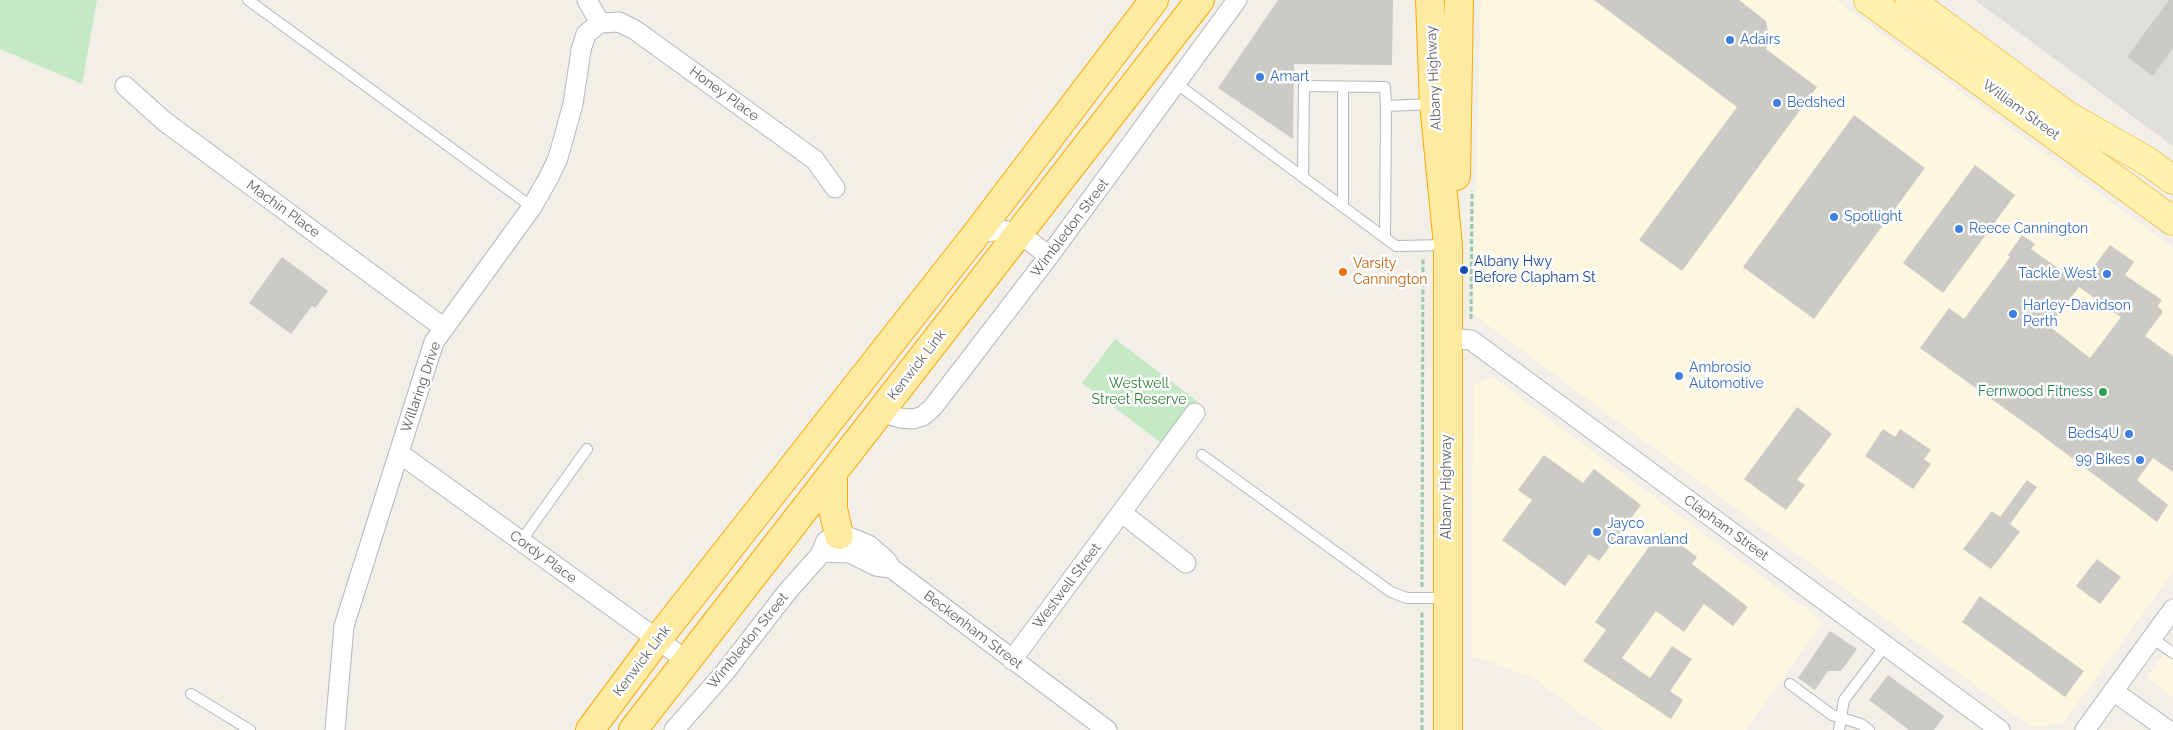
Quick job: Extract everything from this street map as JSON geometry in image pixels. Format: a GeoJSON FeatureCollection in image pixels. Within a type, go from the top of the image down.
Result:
{"type":"FeatureCollection","features":[{"type":"Feature","properties":{"kind":"highway","name":"Kenwick Link"},"geometry":{"type":"LineString","coordinates":[[590,730],[657,640],[977,233],[1154,0]]}},
{"type":"Feature","properties":{"kind":"highway","name":"Albany Highway"},"geometry":{"type":"LineString","coordinates":[[1430,0],[1436,245],[1448,338],[1435,598],[1448,730]]}},
{"type":"Feature","properties":{"kind":"highway","name":"Albany Highway"},"geometry":{"type":"LineString","coordinates":[[1436,245],[1456,180],[1458,0]]}},
{"type":"Feature","properties":{"kind":"highway","name":"Kenwick Link"},"geometry":{"type":"LineString","coordinates":[[633,730],[881,412],[1196,1]]}},
{"type":"Feature","properties":{"kind":"highway"},"geometry":{"type":"LineString","coordinates":[[830,544],[833,509],[832,474]]}},
{"type":"Feature","properties":{"kind":"main road","name":"William Street"},"geometry":{"type":"LineString","coordinates":[[1868,0],[2173,221]]}},
{"type":"Feature","properties":{"kind":"main road","name":"William Street"},"geometry":{"type":"LineString","coordinates":[[1910,0],[2068,116],[2148,161],[2173,180]]}},
{"type":"Feature","properties":{"kind":"street"},"geometry":{"type":"LineString","coordinates":[[587,0],[600,23]]}},
{"type":"Feature","properties":{"kind":"street","name":"Wimbledon Street"},"geometry":{"type":"LineString","coordinates":[[881,412],[900,418],[913,419],[928,412],[1049,256],[1237,0]]}},
{"type":"Feature","properties":{"kind":"street","name":"Honey Place"},"geometry":{"type":"LineString","coordinates":[[600,23],[619,22],[635,30],[814,160],[836,188]]}},
{"type":"Feature","properties":{"kind":"street","name":"Willaring Drive"},"geometry":{"type":"LineString","coordinates":[[335,730],[344,626],[434,342],[532,207],[558,158],[573,104],[581,50],[586,34],[600,23]]}},
{"type":"Feature","properties":{"kind":"street","name":"Machin Place"},"geometry":{"type":"LineString","coordinates":[[125,86],[164,121],[444,328]]}},
{"type":"Feature","properties":{"kind":"street"},"geometry":{"type":"LineString","coordinates":[[977,233],[1002,230],[1019,233],[1049,256]]}},
{"type":"Feature","properties":{"kind":"street","name":"Clapham Street"},"geometry":{"type":"LineString","coordinates":[[1448,338],[1471,340],[2000,730]]}},
{"type":"Feature","properties":{"kind":"street","name":"Westwell Street"},"geometry":{"type":"LineString","coordinates":[[1012,660],[1195,413]]}},
{"type":"Feature","properties":{"kind":"street","name":"Cordy Place"},"geometry":{"type":"LineString","coordinates":[[399,454],[686,660]]}},
{"type":"Feature","properties":{"kind":"street"},"geometry":{"type":"LineString","coordinates":[[1122,513],[1186,563]]}},
{"type":"Feature","properties":{"kind":"street","name":"Beckenham Street"},"geometry":{"type":"LineString","coordinates":[[830,544],[862,541],[886,560],[891,568],[1107,730]]}},
{"type":"Feature","properties":{"kind":"street","name":"Wimbledon Street"},"geometry":{"type":"LineString","coordinates":[[674,730],[725,672],[787,592],[830,544]]}},
{"type":"Feature","properties":{"kind":"street"},"geometry":{"type":"LineString","coordinates":[[2084,730],[2173,608]]}},
{"type":"Feature","properties":{"kind":"street"},"geometry":{"type":"LineString","coordinates":[[2113,691],[2168,730]]}},
{"type":"Feature","properties":{"kind":"lane"},"geometry":{"type":"LineString","coordinates":[[248,0],[532,207]]}},
{"type":"Feature","properties":{"kind":"lane"},"geometry":{"type":"LineString","coordinates":[[1177,84],[1396,246],[1436,245]]}},
{"type":"Feature","properties":{"kind":"lane"},"geometry":{"type":"LineString","coordinates":[[1303,176],[1304,86],[1385,87],[1385,238]]}},
{"type":"Feature","properties":{"kind":"lane"},"geometry":{"type":"LineString","coordinates":[[1343,87],[1343,206]]}},
{"type":"Feature","properties":{"kind":"lane"},"geometry":{"type":"LineString","coordinates":[[1386,106],[1434,104]]}},
{"type":"Feature","properties":{"kind":"lane"},"geometry":{"type":"LineString","coordinates":[[521,541],[587,449]]}},
{"type":"Feature","properties":{"kind":"lane"},"geometry":{"type":"LineString","coordinates":[[1202,455],[1391,592],[1407,598],[1435,598]]}},
{"type":"Feature","properties":{"kind":"lane"},"geometry":{"type":"LineString","coordinates":[[2152,638],[2173,653]]}},
{"type":"Feature","properties":{"kind":"lane"},"geometry":{"type":"LineString","coordinates":[[1838,730],[1844,700],[1885,646]]}},
{"type":"Feature","properties":{"kind":"lane"},"geometry":{"type":"LineString","coordinates":[[1790,684],[1832,716],[1861,724],[1869,730]]}},
{"type":"Feature","properties":{"kind":"lane"},"geometry":{"type":"LineString","coordinates":[[191,694],[250,730]]}},
{"type":"Feature","properties":{"kind":"path"},"geometry":{"type":"LineString","coordinates":[[1422,730],[1435,598],[1436,245]]}},
{"type":"Feature","properties":{"kind":"shaded area"},"geometry":{"type":"Polygon","coordinates":[[[1481,0],[1836,0],[2173,248],[2173,572],[2063,723],[2032,727],[1473,314],[1481,0]]]}},
{"type":"Feature","properties":{"kind":"shaded area"},"geometry":{"type":"Polygon","coordinates":[[[1975,0],[2173,0],[2173,146],[1975,0]]]}},
{"type":"Feature","properties":{"kind":"shaded area"},"geometry":{"type":"Polygon","coordinates":[[[1492,377],[1823,622],[1746,730],[1604,730],[1534,678],[1472,656],[1473,386],[1492,377]]]}},
{"type":"Feature","properties":{"kind":"shaded area"},"geometry":{"type":"Polygon","coordinates":[[[2173,642],[2173,697],[2147,677],[2173,642]]]}},
{"type":"Feature","properties":{"kind":"green space"},"geometry":{"type":"Polygon","coordinates":[[[0,0],[97,0],[82,84],[0,49],[0,0]]]}},
{"type":"Feature","properties":{"kind":"green space","name":"Westwell Street Reserve"},"geometry":{"type":"Polygon","coordinates":[[[1115,339],[1197,401],[1164,445],[1082,383],[1115,339]]]}},
{"type":"Feature","properties":{"kind":"building","name":"Amart"},"geometry":{"type":"Polygon","coordinates":[[[1278,0],[1393,0],[1392,65],[1294,64],[1293,139],[1218,88],[1278,0]]]}},
{"type":"Feature","properties":{"kind":"building"},"geometry":{"type":"Polygon","coordinates":[[[1594,0],[1739,0],[1766,21],[1770,42],[1766,49],[1817,87],[1682,271],[1639,240],[1737,107],[1594,0]]]}},
{"type":"Feature","properties":{"kind":"building"},"geometry":{"type":"Polygon","coordinates":[[[2169,0],[2173,0],[2173,48],[2153,76],[2127,57],[2169,0]]]}},
{"type":"Feature","properties":{"kind":"building","name":"Spotlight"},"geometry":{"type":"Polygon","coordinates":[[[1854,115],[1925,168],[1814,319],[1743,267],[1854,115]]]}},
{"type":"Feature","properties":{"kind":"building","name":"Reece Cannington"},"geometry":{"type":"Polygon","coordinates":[[[1975,165],[2015,195],[1943,293],[1903,263],[1975,165]]]}},
{"type":"Feature","properties":{"kind":"building"},"geometry":{"type":"Polygon","coordinates":[[[2022,235],[2035,244],[2031,249],[2066,274],[2069,269],[2084,280],[2110,245],[2134,262],[2125,275],[2162,300],[2158,306],[2163,312],[2145,336],[2173,356],[2173,472],[2153,458],[2137,480],[2168,505],[2157,522],[2036,431],[1920,348],[1949,308],[1964,319],[2010,257],[2008,255],[2022,235]],[[2079,287],[2049,326],[2090,358],[2121,317],[2079,287]]]}},
{"type":"Feature","properties":{"kind":"building"},"geometry":{"type":"Polygon","coordinates":[[[282,257],[328,291],[315,308],[312,306],[291,334],[249,303],[282,257]]]}},
{"type":"Feature","properties":{"kind":"building"},"geometry":{"type":"Polygon","coordinates":[[[1797,407],[1832,434],[1797,480],[1805,485],[1786,510],[1744,479],[1797,407]]]}},
{"type":"Feature","properties":{"kind":"building"},"geometry":{"type":"Polygon","coordinates":[[[1883,429],[1895,437],[1900,429],[1931,450],[1924,459],[1931,464],[1913,489],[1865,456],[1883,429]]]}},
{"type":"Feature","properties":{"kind":"building"},"geometry":{"type":"Polygon","coordinates":[[[1544,455],[1583,483],[1594,469],[1641,505],[1599,561],[1589,554],[1565,586],[1502,540],[1532,500],[1518,490],[1544,455]]]}},
{"type":"Feature","properties":{"kind":"building"},"geometry":{"type":"Polygon","coordinates":[[[2027,480],[2037,487],[2010,524],[2020,532],[1991,569],[1963,549],[1992,511],[2000,517],[2027,480]]]}},
{"type":"Feature","properties":{"kind":"building"},"geometry":{"type":"Polygon","coordinates":[[[1661,530],[1697,557],[1692,564],[1748,607],[1733,626],[1704,604],[1684,632],[1656,611],[1622,658],[1650,678],[1672,646],[1692,659],[1670,691],[1683,700],[1671,719],[1583,661],[1606,630],[1595,622],[1661,530]]]}},
{"type":"Feature","properties":{"kind":"building"},"geometry":{"type":"Polygon","coordinates":[[[2097,559],[2121,577],[2100,604],[2076,586],[2097,559]]]}},
{"type":"Feature","properties":{"kind":"building"},"geometry":{"type":"Polygon","coordinates":[[[1980,596],[2084,671],[2065,697],[1962,622],[1980,596]]]}},
{"type":"Feature","properties":{"kind":"building"},"geometry":{"type":"Polygon","coordinates":[[[1830,631],[1857,649],[1841,671],[1828,671],[1815,690],[1798,678],[1830,631]]]}},
{"type":"Feature","properties":{"kind":"building"},"geometry":{"type":"Polygon","coordinates":[[[1888,675],[1944,716],[1934,730],[1909,730],[1869,700],[1888,675]]]}},
{"type":"Feature","properties":{"kind":"place","name":"Adairs"},"geometry":{"type":"Point","coordinates":[1730,40]}},
{"type":"Feature","properties":{"kind":"place","name":"Amart"},"geometry":{"type":"Point","coordinates":[1260,77]}},
{"type":"Feature","properties":{"kind":"place","name":"Bedshed"},"geometry":{"type":"Point","coordinates":[1777,103]}},
{"type":"Feature","properties":{"kind":"place","name":"Spotlight"},"geometry":{"type":"Point","coordinates":[1834,217]}},
{"type":"Feature","properties":{"kind":"place","name":"Reece Cannington"},"geometry":{"type":"Point","coordinates":[1959,229]}},
{"type":"Feature","properties":{"kind":"place","name":"Albany Hwy Before Clapham St"},"geometry":{"type":"Point","coordinates":[1464,270]}},
{"type":"Feature","properties":{"kind":"place","name":"Varsity Cannington"},"geometry":{"type":"Point","coordinates":[1343,272]}},
{"type":"Feature","properties":{"kind":"place","name":"Tackle West"},"geometry":{"type":"Point","coordinates":[2107,274]}},
{"type":"Feature","properties":{"kind":"place","name":"Harley-Davidson Perth"},"geometry":{"type":"Point","coordinates":[2013,314]}},
{"type":"Feature","properties":{"kind":"place","name":"Ambrosio Automotive"},"geometry":{"type":"Point","coordinates":[1679,376]}},
{"type":"Feature","properties":{"kind":"place","name":"Fernwood Fitness"},"geometry":{"type":"Point","coordinates":[2103,392]}},
{"type":"Feature","properties":{"kind":"place","name":"Beds4U"},"geometry":{"type":"Point","coordinates":[2129,434]}},
{"type":"Feature","properties":{"kind":"place","name":"99 Bikes"},"geometry":{"type":"Point","coordinates":[2140,460]}},
{"type":"Feature","properties":{"kind":"place","name":"Jayco Caravanland"},"geometry":{"type":"Point","coordinates":[1597,532]}}]}
